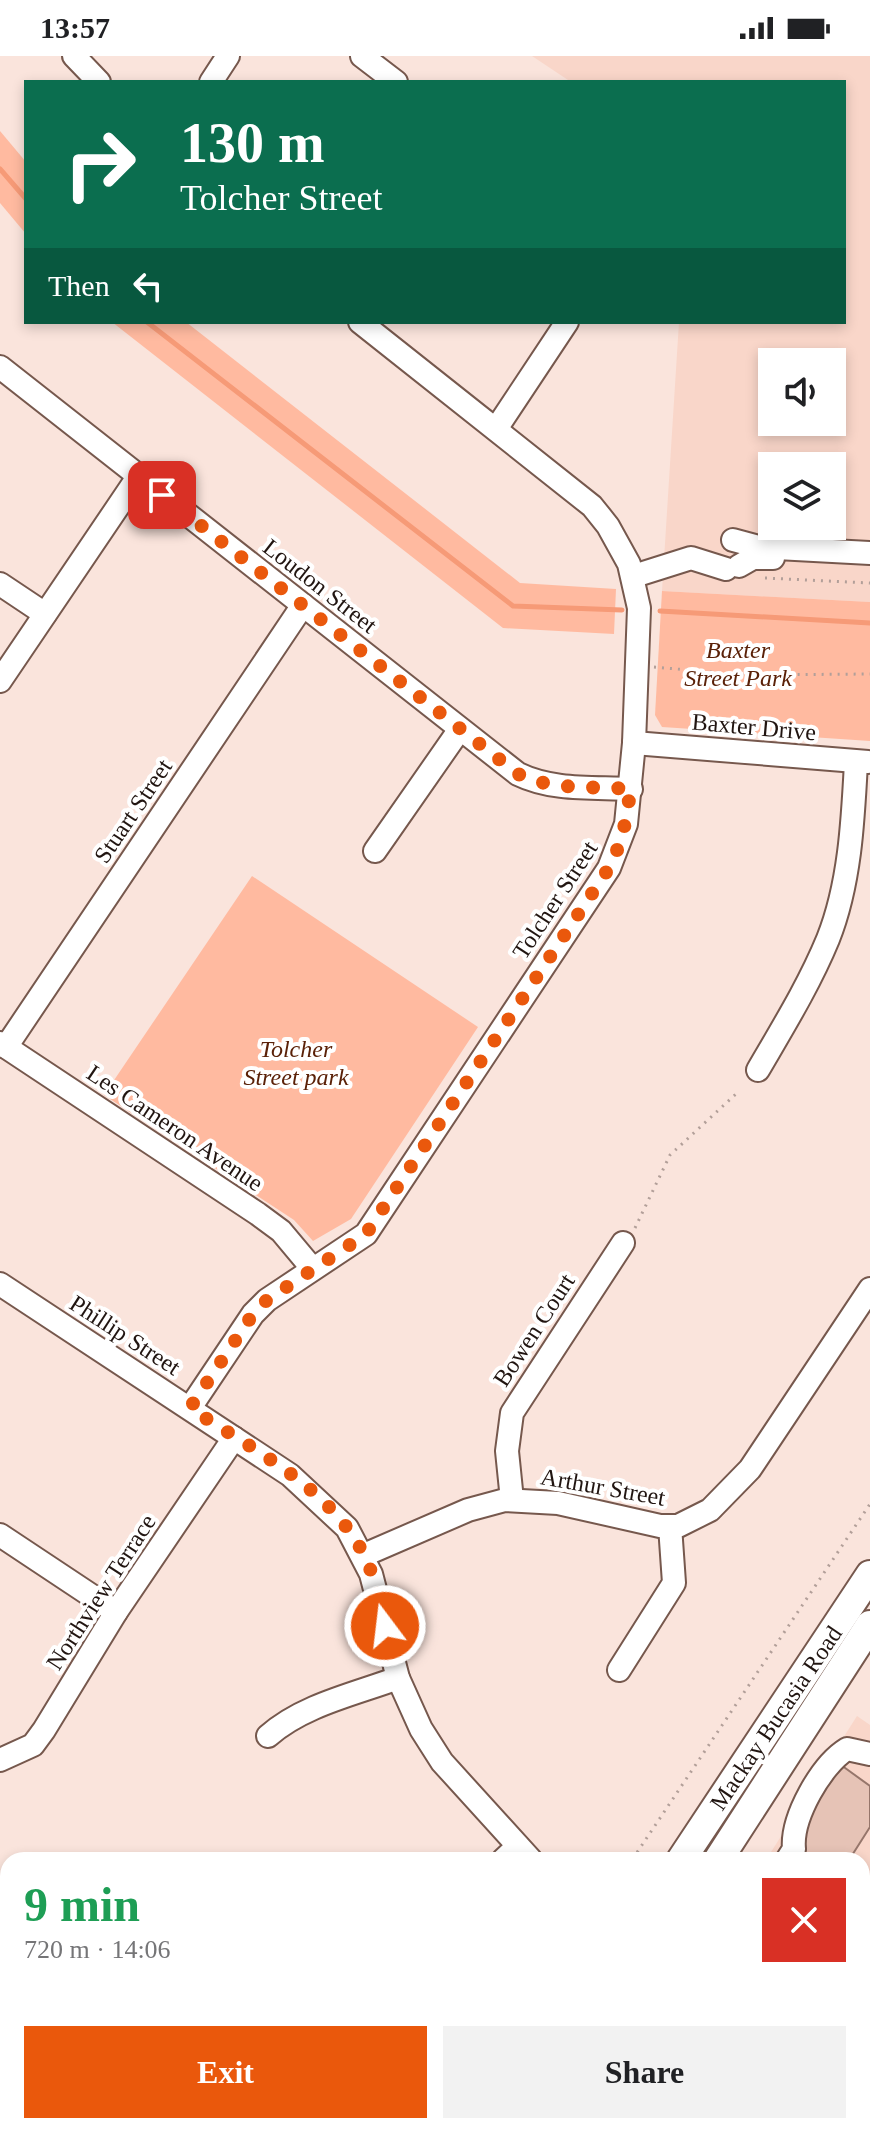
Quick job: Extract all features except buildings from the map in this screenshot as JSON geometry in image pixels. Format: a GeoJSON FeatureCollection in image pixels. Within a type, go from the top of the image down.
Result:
{"type":"FeatureCollection","features":[{"type":"Feature","properties":{"kind":"main road","name":"Mackay Bucasia Road"},"geometry":{"type":"LineString","coordinates":[[686,1852],[870,1575]]}},
{"type":"Feature","properties":{"kind":"main road","name":"Mackay Bucasia Road"},"geometry":{"type":"LineString","coordinates":[[723,1852],[870,1625]]}},
{"type":"Feature","properties":{"kind":"street"},"geometry":{"type":"LineString","coordinates":[[74,56],[97,80]]}},
{"type":"Feature","properties":{"kind":"street"},"geometry":{"type":"LineString","coordinates":[[212,80],[228,56]]}},
{"type":"Feature","properties":{"kind":"street"},"geometry":{"type":"LineString","coordinates":[[362,56],[393,80]]}},
{"type":"Feature","properties":{"kind":"street","name":"Tolcher Street"},"geometry":{"type":"LineString","coordinates":[[190,1408],[253,1314],[312,1268],[366,1234],[617,852],[631,789],[640,633],[631,570],[608,526],[592,506],[363,324]]}},
{"type":"Feature","properties":{"kind":"street"},"geometry":{"type":"LineString","coordinates":[[496,429],[566,324]]}},
{"type":"Feature","properties":{"kind":"street","name":"Loudon Street"},"geometry":{"type":"LineString","coordinates":[[0,367],[501,762],[533,781],[631,789]]}},
{"type":"Feature","properties":{"kind":"street"},"geometry":{"type":"LineString","coordinates":[[0,681],[138,477]]}},
{"type":"Feature","properties":{"kind":"street"},"geometry":{"type":"LineString","coordinates":[[631,570],[727,541],[759,547],[870,553]]}},
{"type":"Feature","properties":{"kind":"street"},"geometry":{"type":"LineString","coordinates":[[727,541],[715,557],[732,567]]}},
{"type":"Feature","properties":{"kind":"street"},"geometry":{"type":"LineString","coordinates":[[631,570],[691,558],[732,567],[758,557],[870,563]]}},
{"type":"Feature","properties":{"kind":"street"},"geometry":{"type":"LineString","coordinates":[[0,584],[45,614]]}},
{"type":"Feature","properties":{"kind":"street","name":"Stuart Street"},"geometry":{"type":"LineString","coordinates":[[3,1045],[303,605]]}},
{"type":"Feature","properties":{"kind":"street"},"geometry":{"type":"LineString","coordinates":[[375,851],[460,729]]}},
{"type":"Feature","properties":{"kind":"street","name":"Baxter Drive"},"geometry":{"type":"LineString","coordinates":[[634,743],[863,762]]}},
{"type":"Feature","properties":{"kind":"street"},"geometry":{"type":"LineString","coordinates":[[758,1070],[807,984],[829,935],[852,834],[863,762]]}},
{"type":"Feature","properties":{"kind":"street","name":"Les Cameron Avenue"},"geometry":{"type":"LineString","coordinates":[[3,1045],[258,1214],[281,1231],[312,1268]]}},
{"type":"Feature","properties":{"kind":"street","name":"Bowen Court"},"geometry":{"type":"LineString","coordinates":[[512,1500],[507,1451],[512,1413],[623,1243]]}},
{"type":"Feature","properties":{"kind":"street","name":"Phillip Street"},"geometry":{"type":"LineString","coordinates":[[0,1284],[234,1438],[319,1499],[347,1528],[364,1555],[398,1678],[421,1729],[442,1762],[515,1852]]}},
{"type":"Feature","properties":{"kind":"street","name":"Arthur Street"},"geometry":{"type":"LineString","coordinates":[[364,1555],[468,1510],[512,1500],[558,1503],[670,1526],[678,1526],[710,1510],[729,1494],[750,1469],[870,1289]]}},
{"type":"Feature","properties":{"kind":"street","name":"Northview Terrace"},"geometry":{"type":"LineString","coordinates":[[0,1760],[33,1745],[116,1612],[234,1438]]}},
{"type":"Feature","properties":{"kind":"street"},"geometry":{"type":"LineString","coordinates":[[619,1670],[674,1583],[670,1526]]}},
{"type":"Feature","properties":{"kind":"street"},"geometry":{"type":"LineString","coordinates":[[0,1535],[116,1612]]}},
{"type":"Feature","properties":{"kind":"street"},"geometry":{"type":"LineString","coordinates":[[268,1736],[283,1723],[304,1713],[398,1678]]}},
{"type":"Feature","properties":{"kind":"street"},"geometry":{"type":"LineString","coordinates":[[792,1852],[797,1817],[836,1756],[847,1749],[870,1754]]}},
{"type":"Feature","properties":{"kind":"street"},"geometry":{"type":"LineString","coordinates":[[727,1852],[736,1831]]}},
{"type":"Feature","properties":{"kind":"path"},"geometry":{"type":"LineString","coordinates":[[654,667],[744,675],[870,674]]}},
{"type":"Feature","properties":{"kind":"path"},"geometry":{"type":"LineString","coordinates":[[623,1243],[636,1225],[670,1155],[737,1093]]}},
{"type":"Feature","properties":{"kind":"path"},"geometry":{"type":"LineString","coordinates":[[637,1852],[870,1504]]}},
{"type":"Feature","properties":{"kind":"shaded area"},"geometry":{"type":"Polygon","coordinates":[[[532,56],[870,56],[870,602],[662,591],[679,324],[846,324],[846,80],[568,80],[532,56]]]}},
{"type":"Feature","properties":{"kind":"shaded area"},"geometry":{"type":"Polygon","coordinates":[[[857,1716],[870,1725],[870,1852],[771,1852],[857,1716]]]}},
{"type":"Feature","properties":{"kind":"green space"},"geometry":{"type":"Polygon","coordinates":[[[0,131],[24,160],[24,232],[0,203],[0,131]]]}},
{"type":"Feature","properties":{"kind":"green space"},"geometry":{"type":"Polygon","coordinates":[[[115,324],[189,324],[520,583],[616,589],[614,634],[503,628],[115,324]]]}},
{"type":"Feature","properties":{"kind":"green space","name":"Baxter Street Park"},"geometry":{"type":"Polygon","coordinates":[[[662,591],[870,602],[870,741],[662,727],[655,715],[662,591]]]}},
{"type":"Feature","properties":{"kind":"green space","name":"Tolcher Street park"},"geometry":{"type":"Polygon","coordinates":[[[252,876],[478,1027],[351,1219],[313,1241],[294,1220],[104,1095],[252,876]]]}},
{"type":"Feature","properties":{"kind":"waterway"},"geometry":{"type":"LineString","coordinates":[[0,169],[24,197]]}},
{"type":"Feature","properties":{"kind":"waterway"},"geometry":{"type":"LineString","coordinates":[[150,324],[513,606],[622,610]]}},
{"type":"Feature","properties":{"kind":"waterway"},"geometry":{"type":"LineString","coordinates":[[660,611],[870,623]]}},
{"type":"Feature","properties":{"kind":"route"},"geometry":{"type":"LineString","coordinates":[[162,495],[518,774],[533,781],[562,786],[631,789],[622,839],[609,868],[366,1234],[267,1300],[253,1314],[190,1408],[290,1475],[347,1528],[364,1555],[385,1626]]}}]}
